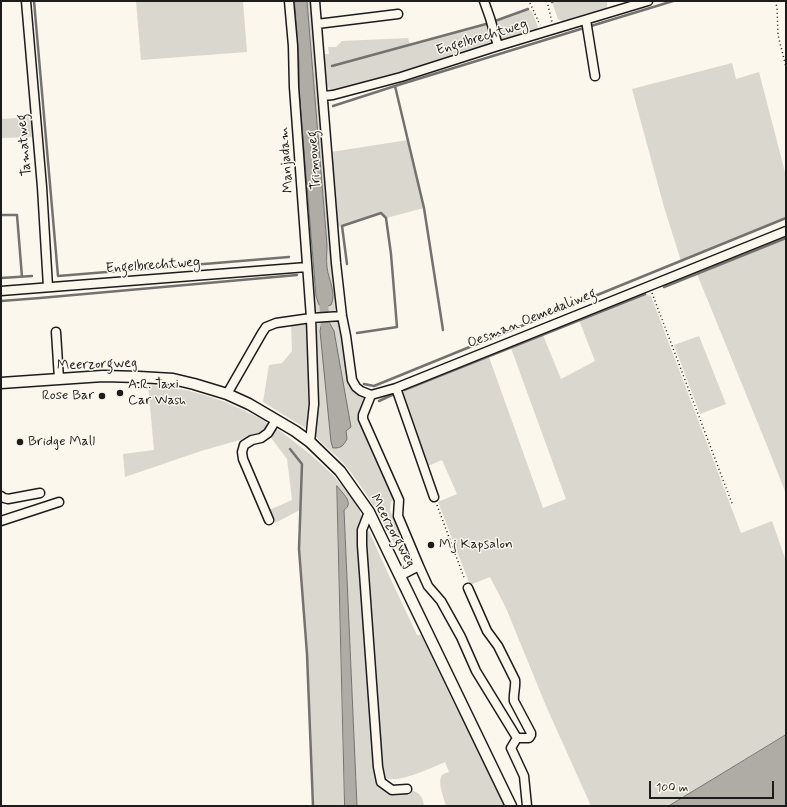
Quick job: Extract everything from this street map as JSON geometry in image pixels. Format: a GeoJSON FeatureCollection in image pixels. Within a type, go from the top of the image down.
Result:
{"type":"FeatureCollection","features":[{"type":"Feature","properties":{"kind":"main road","name":"Meerzorgweg"},"geometry":{"type":"LineString","coordinates":[[1,383],[103,376],[173,379],[227,394],[249,404],[295,431],[310,442],[340,471],[369,512],[511,806]]}},
{"type":"Feature","properties":{"kind":"street","name":"Tamatweg"},"geometry":{"type":"LineString","coordinates":[[26,1],[40,163],[48,287]]}},
{"type":"Feature","properties":{"kind":"street","name":"Manjadam"},"geometry":{"type":"LineString","coordinates":[[289,1],[307,267],[314,318],[314,404],[310,442]]}},
{"type":"Feature","properties":{"kind":"street","name":"Trimoweg"},"geometry":{"type":"LineString","coordinates":[[315,1],[340,316]]}},
{"type":"Feature","properties":{"kind":"street","name":"Engelbrechtweg"},"geometry":{"type":"LineString","coordinates":[[323,96],[333,95],[401,77],[648,1]]}},
{"type":"Feature","properties":{"kind":"street"},"geometry":{"type":"LineString","coordinates":[[484,2],[498,46]]}},
{"type":"Feature","properties":{"kind":"street"},"geometry":{"type":"LineString","coordinates":[[317,24],[398,14]]}},
{"type":"Feature","properties":{"kind":"street"},"geometry":{"type":"LineString","coordinates":[[586,20],[595,76]]}},
{"type":"Feature","properties":{"kind":"street","name":"Oesman Oemedaliweg"},"geometry":{"type":"LineString","coordinates":[[371,395],[396,388],[786,231]]}},
{"type":"Feature","properties":{"kind":"street","name":"Engelbrechtweg"},"geometry":{"type":"LineString","coordinates":[[1,290],[307,267]]}},
{"type":"Feature","properties":{"kind":"street"},"geometry":{"type":"LineString","coordinates":[[227,394],[266,327],[276,323],[340,316],[346,336],[352,380],[356,387],[361,391],[371,395],[363,415],[399,500],[398,516],[428,586],[441,601],[461,637],[476,671],[517,738]]}},
{"type":"Feature","properties":{"kind":"street"},"geometry":{"type":"LineString","coordinates":[[56,332],[59,379]]}},
{"type":"Feature","properties":{"kind":"street"},"geometry":{"type":"LineString","coordinates":[[396,388],[434,497]]}},
{"type":"Feature","properties":{"kind":"street"},"geometry":{"type":"LineString","coordinates":[[269,520],[243,459],[242,452],[244,445],[252,440],[261,438],[268,433],[276,420]]}},
{"type":"Feature","properties":{"kind":"street"},"geometry":{"type":"LineString","coordinates":[[1,496],[8,499],[40,493]]}},
{"type":"Feature","properties":{"kind":"street"},"geometry":{"type":"LineString","coordinates":[[1,520],[59,502]]}},
{"type":"Feature","properties":{"kind":"street"},"geometry":{"type":"LineString","coordinates":[[369,512],[362,530],[362,545],[378,767],[381,782],[392,790],[407,788]]}},
{"type":"Feature","properties":{"kind":"street"},"geometry":{"type":"LineString","coordinates":[[400,576],[419,566]]}},
{"type":"Feature","properties":{"kind":"street"},"geometry":{"type":"LineString","coordinates":[[468,588],[487,631],[498,646],[515,680],[514,701],[531,733],[529,738],[517,738]]}},
{"type":"Feature","properties":{"kind":"street"},"geometry":{"type":"LineString","coordinates":[[517,738],[511,748],[524,776],[527,806]]}},
{"type":"Feature","properties":{"kind":"path"},"geometry":{"type":"LineString","coordinates":[[547,1],[554,29]]}},
{"type":"Feature","properties":{"kind":"path"},"geometry":{"type":"LineString","coordinates":[[775,1],[777,7],[778,35],[786,67]]}},
{"type":"Feature","properties":{"kind":"path"},"geometry":{"type":"LineString","coordinates":[[530,3],[543,33]]}},
{"type":"Feature","properties":{"kind":"path"},"geometry":{"type":"LineString","coordinates":[[650,286],[733,506]]}},
{"type":"Feature","properties":{"kind":"path"},"geometry":{"type":"LineString","coordinates":[[434,497],[468,588]]}},
{"type":"Feature","properties":{"kind":"shaded area"},"geometry":{"type":"Polygon","coordinates":[[[136,1],[243,1],[247,52],[141,60],[136,1]]]}},
{"type":"Feature","properties":{"kind":"shaded area"},"geometry":{"type":"Polygon","coordinates":[[[291,1],[295,1],[299,62],[299,90],[311,245],[317,301],[333,294],[327,268],[327,245],[307,1],[311,1],[337,303],[332,314],[318,313],[313,306],[291,1]]]}},
{"type":"Feature","properties":{"kind":"shaded area"},"geometry":{"type":"Polygon","coordinates":[[[295,1],[307,1],[327,245],[327,264],[333,291],[333,300],[331,305],[325,306],[319,305],[316,296],[299,90],[299,62],[295,1]]]}},
{"type":"Feature","properties":{"kind":"shaded area"},"geometry":{"type":"Polygon","coordinates":[[[607,1],[607,7],[605,10],[565,22],[558,19],[552,2],[607,1]]]}},
{"type":"Feature","properties":{"kind":"shaded area"},"geometry":{"type":"Polygon","coordinates":[[[528,9],[532,12],[538,27],[536,31],[503,42],[495,21],[528,9]]]}},
{"type":"Feature","properties":{"kind":"shaded area"},"geometry":{"type":"Polygon","coordinates":[[[486,24],[491,27],[494,42],[491,45],[406,72],[341,89],[330,89],[326,83],[324,73],[324,54],[329,54],[328,47],[336,47],[342,41],[408,38],[410,45],[486,24]]]}},
{"type":"Feature","properties":{"kind":"shaded area"},"geometry":{"type":"Polygon","coordinates":[[[732,63],[736,79],[759,72],[786,176],[786,218],[681,261],[664,207],[632,89],[732,63]]]}},
{"type":"Feature","properties":{"kind":"shaded area"},"geometry":{"type":"Polygon","coordinates":[[[33,117],[35,137],[1,138],[1,119],[33,117]]]}},
{"type":"Feature","properties":{"kind":"shaded area"},"geometry":{"type":"Polygon","coordinates":[[[408,140],[424,208],[386,218],[381,213],[337,227],[331,152],[408,140]]]}},
{"type":"Feature","properties":{"kind":"shaded area"},"geometry":{"type":"Polygon","coordinates":[[[786,238],[786,494],[697,274],[786,238]]]}},
{"type":"Feature","properties":{"kind":"shaded area"},"geometry":{"type":"Polygon","coordinates":[[[645,294],[651,296],[741,533],[772,521],[786,561],[786,735],[669,806],[591,806],[546,706],[506,608],[490,577],[470,585],[438,502],[457,494],[442,460],[428,466],[401,392],[489,357],[543,508],[566,499],[511,348],[543,335],[561,379],[595,361],[579,320],[645,294]]]}},
{"type":"Feature","properties":{"kind":"shaded area"},"geometry":{"type":"Polygon","coordinates":[[[306,320],[308,325],[310,393],[305,428],[263,402],[269,365],[282,363],[292,351],[291,322],[306,320]]]}},
{"type":"Feature","properties":{"kind":"shaded area"},"geometry":{"type":"Polygon","coordinates":[[[334,320],[341,324],[348,372],[367,398],[362,418],[395,498],[391,502],[390,510],[408,555],[406,558],[399,553],[374,507],[352,474],[341,460],[315,436],[314,433],[315,331],[317,324],[321,321],[334,320]]]}},
{"type":"Feature","properties":{"kind":"shaded area"},"geometry":{"type":"Polygon","coordinates":[[[329,322],[334,331],[351,427],[346,431],[347,439],[342,446],[336,448],[333,448],[331,442],[320,331],[323,323],[329,322]]]}},
{"type":"Feature","properties":{"kind":"shaded area"},"geometry":{"type":"Polygon","coordinates":[[[699,336],[726,404],[700,414],[674,345],[699,336]]]}},
{"type":"Feature","properties":{"kind":"shaded area"},"geometry":{"type":"Polygon","coordinates":[[[148,385],[175,388],[214,398],[239,408],[265,422],[269,426],[261,434],[201,451],[125,477],[123,454],[154,450],[148,385]]]}},
{"type":"Feature","properties":{"kind":"shaded area"},"geometry":{"type":"Polygon","coordinates":[[[274,429],[279,430],[310,454],[334,476],[357,504],[362,517],[360,529],[380,784],[418,793],[424,806],[357,806],[344,510],[347,508],[337,487],[345,806],[313,806],[307,654],[299,549],[300,510],[275,523],[269,510],[292,500],[287,459],[269,435],[274,429]]]}},
{"type":"Feature","properties":{"kind":"shaded area"},"geometry":{"type":"Polygon","coordinates":[[[337,486],[348,501],[347,507],[344,510],[357,806],[345,806],[337,486]]]}},
{"type":"Feature","properties":{"kind":"shaded area"},"geometry":{"type":"Polygon","coordinates":[[[366,531],[369,531],[417,635],[421,635],[458,712],[462,712],[505,806],[446,806],[440,784],[442,776],[449,772],[445,762],[416,774],[399,779],[384,777],[381,770],[366,531]]]}},
{"type":"Feature","properties":{"kind":"shaded area"},"geometry":{"type":"Polygon","coordinates":[[[786,735],[786,806],[669,806],[786,735]]]}},
{"type":"Feature","properties":{"kind":"waterway"},"geometry":{"type":"LineString","coordinates":[[34,1],[58,276],[289,257]]}},
{"type":"Feature","properties":{"kind":"waterway"},"geometry":{"type":"LineString","coordinates":[[591,26],[673,1]]}},
{"type":"Feature","properties":{"kind":"waterway"},"geometry":{"type":"LineString","coordinates":[[495,21],[528,9]]}},
{"type":"Feature","properties":{"kind":"waterway"},"geometry":{"type":"LineString","coordinates":[[332,66],[486,24]]}},
{"type":"Feature","properties":{"kind":"waterway"},"geometry":{"type":"LineString","coordinates":[[333,106],[584,28]]}},
{"type":"Feature","properties":{"kind":"waterway"},"geometry":{"type":"LineString","coordinates":[[395,86],[424,208],[443,330]]}},
{"type":"Feature","properties":{"kind":"waterway"},"geometry":{"type":"LineString","coordinates":[[347,264],[342,226],[381,213],[386,218],[391,254],[397,327],[357,333]]}},
{"type":"Feature","properties":{"kind":"waterway"},"geometry":{"type":"LineString","coordinates":[[1,215],[17,215],[22,277]]}},
{"type":"Feature","properties":{"kind":"waterway"},"geometry":{"type":"LineString","coordinates":[[364,384],[374,386],[786,218]]}},
{"type":"Feature","properties":{"kind":"waterway"},"geometry":{"type":"LineString","coordinates":[[664,287],[786,238]]}},
{"type":"Feature","properties":{"kind":"waterway"},"geometry":{"type":"LineString","coordinates":[[1,301],[297,275]]}},
{"type":"Feature","properties":{"kind":"waterway"},"geometry":{"type":"LineString","coordinates":[[1,278],[32,276]]}},
{"type":"Feature","properties":{"kind":"waterway"},"geometry":{"type":"LineString","coordinates":[[323,294],[326,335]]}},
{"type":"Feature","properties":{"kind":"waterway"},"geometry":{"type":"LineString","coordinates":[[404,390],[645,294]]}},
{"type":"Feature","properties":{"kind":"waterway"},"geometry":{"type":"LineString","coordinates":[[379,401],[392,395]]}},
{"type":"Feature","properties":{"kind":"waterway"},"geometry":{"type":"LineString","coordinates":[[290,449],[302,464],[299,549],[307,654],[313,806]]}},
{"type":"Feature","properties":{"kind":"place","name":"A.R. Taxi Car Wash"},"geometry":{"type":"Point","coordinates":[120,393]}},
{"type":"Feature","properties":{"kind":"place","name":"Rose Bar"},"geometry":{"type":"Point","coordinates":[102,396]}},
{"type":"Feature","properties":{"kind":"place","name":"Bridge Mall"},"geometry":{"type":"Point","coordinates":[20,442]}},
{"type":"Feature","properties":{"kind":"place","name":"Mj Kapsalon"},"geometry":{"type":"Point","coordinates":[431,545]}}]}
